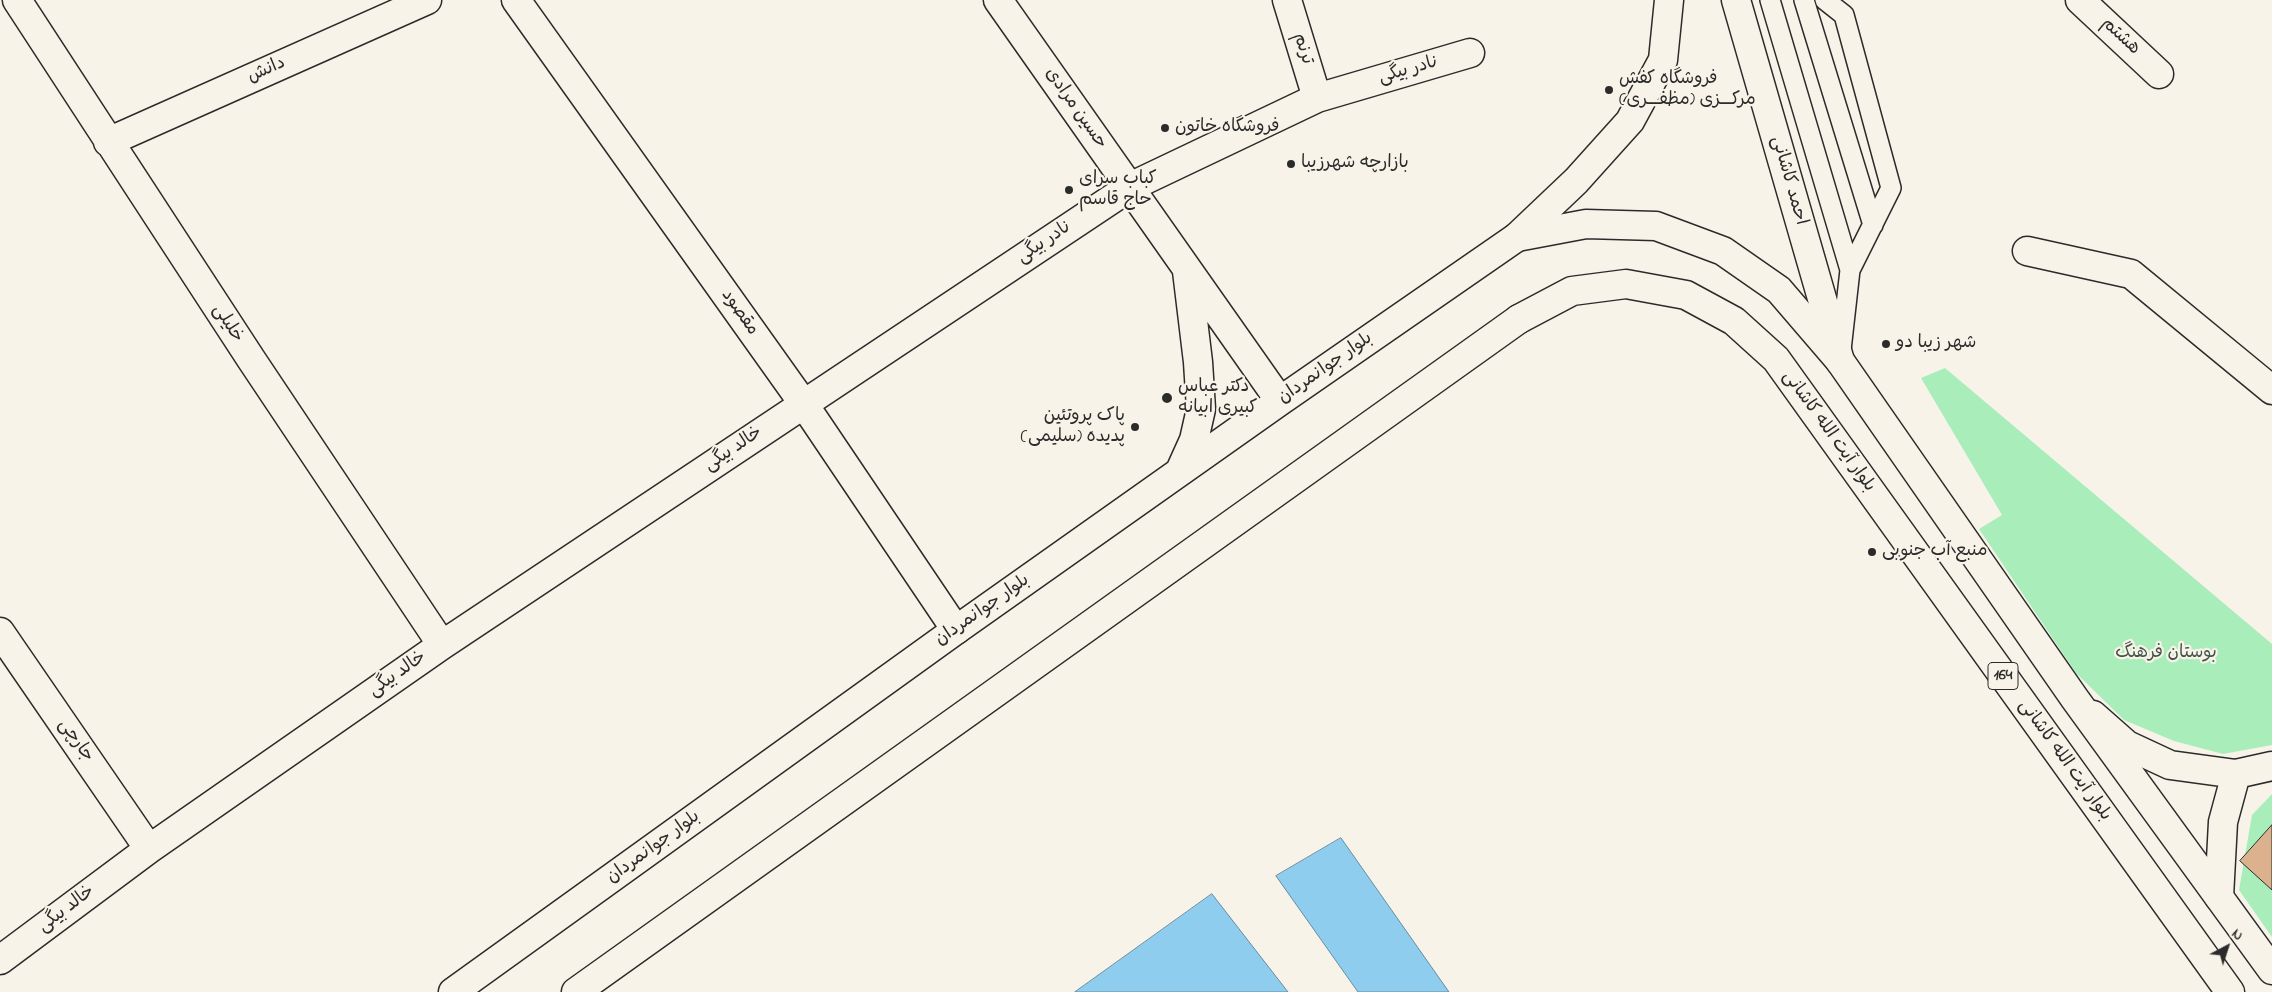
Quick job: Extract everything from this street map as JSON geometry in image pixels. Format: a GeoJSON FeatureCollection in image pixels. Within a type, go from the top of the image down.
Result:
{"type":"FeatureCollection","features":[{"type":"Feature","properties":{"kind":"street","name":"خلیلی"},"geometry":{"type":"LineString","coordinates":[[17,0],[108,142],[442,645]]}},
{"type":"Feature","properties":{"kind":"street","name":"دانش"},"geometry":{"type":"LineString","coordinates":[[108,142],[427,0]]}},
{"type":"Feature","properties":{"kind":"street","name":"مقصود"},"geometry":{"type":"LineString","coordinates":[[516,0],[803,403],[956,630]]}},
{"type":"Feature","properties":{"kind":"street","name":"حسین مرادی"},"geometry":{"type":"LineString","coordinates":[[998,0],[1280,401]]}},
{"type":"Feature","properties":{"kind":"street","name":"ترنم"},"geometry":{"type":"LineString","coordinates":[[1287,0],[1317,98]]}},
{"type":"Feature","properties":{"kind":"street"},"geometry":{"type":"LineString","coordinates":[[1517,237],[1576,181],[1630,121],[1663,60],[1669,0]]}},
{"type":"Feature","properties":{"kind":"street","name":"احمد کاشانی"},"geometry":{"type":"LineString","coordinates":[[1736,0],[1840,361]]}},
{"type":"Feature","properties":{"kind":"street","name":"هشتم"},"geometry":{"type":"LineString","coordinates":[[2080,0],[2159,74]]}},
{"type":"Feature","properties":{"kind":"street","name":"نادر بیگی"},"geometry":{"type":"LineString","coordinates":[[803,403],[1130,187],[1317,98],[1470,53]]}},
{"type":"Feature","properties":{"kind":"street"},"geometry":{"type":"LineString","coordinates":[[1517,237],[1586,224],[1656,226],[1723,251],[1779,290],[1840,361]]}},
{"type":"Feature","properties":{"kind":"street","name":"بلوار جوانمردان"},"geometry":{"type":"LineString","coordinates":[[453,992],[1180,471],[1517,237]]}},
{"type":"Feature","properties":{"kind":"street"},"geometry":{"type":"LineString","coordinates":[[2027,251],[2131,274],[2272,390]]}},
{"type":"Feature","properties":{"kind":"street","name":"حسین مرادی"},"geometry":{"type":"LineString","coordinates":[[1180,471],[1194,440],[1200,409],[1198,362],[1186,267]]}},
{"type":"Feature","properties":{"kind":"street","name":"بلوار آیت الله کاشانی"},"geometry":{"type":"LineString","coordinates":[[576,992],[1519,319],[1572,291],[1626,284],[1686,295],[1734,321],[1776,359],[2230,992]]}},
{"type":"Feature","properties":{"kind":"street","name":"164"},"geometry":{"type":"LineString","coordinates":[[1840,361],[2075,699],[2272,970]]}},
{"type":"Feature","properties":{"kind":"street","name":"خالد بیگی"},"geometry":{"type":"LineString","coordinates":[[0,960],[149,849],[442,645],[803,403]]}},
{"type":"Feature","properties":{"kind":"street","name":"جارچی"},"geometry":{"type":"LineString","coordinates":[[0,632],[149,849]]}},
{"type":"Feature","properties":{"kind":"street"},"geometry":{"type":"LineString","coordinates":[[2075,699],[2127,745],[2170,765],[2236,774],[2272,766]]}},
{"type":"Feature","properties":{"kind":"street"},"geometry":{"type":"LineString","coordinates":[[2219,897],[2223,822],[2236,774]]}},
{"type":"Feature","properties":{"kind":"lane"},"geometry":{"type":"LineString","coordinates":[[1770,0],[1850,270]]}},
{"type":"Feature","properties":{"kind":"lane"},"geometry":{"type":"LineString","coordinates":[[1804,0],[1872,225]]}},
{"type":"Feature","properties":{"kind":"lane"},"geometry":{"type":"LineString","coordinates":[[1825,0],[1844,15],[1891,188],[1850,270],[1840,361]]}},
{"type":"Feature","properties":{"kind":"green space","name":"بوستان فرهنگ"},"geometry":{"type":"Polygon","coordinates":[[[1945,368],[2272,644],[2272,745],[2223,754],[2174,741],[2124,720],[2076,673],[1979,529],[2002,515],[1921,378],[1945,368]]]}},
{"type":"Feature","properties":{"kind":"green space"},"geometry":{"type":"Polygon","coordinates":[[[2272,794],[2272,937],[2239,890],[2252,815],[2272,794]]]}},
{"type":"Feature","properties":{"kind":"water"},"geometry":{"type":"Polygon","coordinates":[[[1341,838],[1449,992],[1358,992],[1276,876],[1341,838]]]}},
{"type":"Feature","properties":{"kind":"water"},"geometry":{"type":"Polygon","coordinates":[[[1212,894],[1288,992],[1075,992],[1212,894]]]}},
{"type":"Feature","properties":{"kind":"building"},"geometry":{"type":"Polygon","coordinates":[[[2272,825],[2272,890],[2240,861],[2272,825]]]}},
{"type":"Feature","properties":{"kind":"place","name":"فروشگاه کفش مرکـــزی (مظفـــری)"},"geometry":{"type":"Point","coordinates":[1609,90]}},
{"type":"Feature","properties":{"kind":"place","name":"فروشگاه خاتون"},"geometry":{"type":"Point","coordinates":[1165,128]}},
{"type":"Feature","properties":{"kind":"place","name":"بازارچه شهرزیبا"},"geometry":{"type":"Point","coordinates":[1291,164]}},
{"type":"Feature","properties":{"kind":"place","name":"کباب سرای حاج قاسم"},"geometry":{"type":"Point","coordinates":[1069,190]}},
{"type":"Feature","properties":{"kind":"place","name":"شهر زیبا دو"},"geometry":{"type":"Point","coordinates":[1886,344]}},
{"type":"Feature","properties":{"kind":"place","name":"دکتر عباس کبیری ابیانه"},"geometry":{"type":"Point","coordinates":[1167,398]}},
{"type":"Feature","properties":{"kind":"place","name":"پاک پروتئین پدیده (سلیمی)"},"geometry":{"type":"Point","coordinates":[1135,427]}},
{"type":"Feature","properties":{"kind":"place","name":"منبع آب جنوبی"},"geometry":{"type":"Point","coordinates":[1872,552]}}]}
